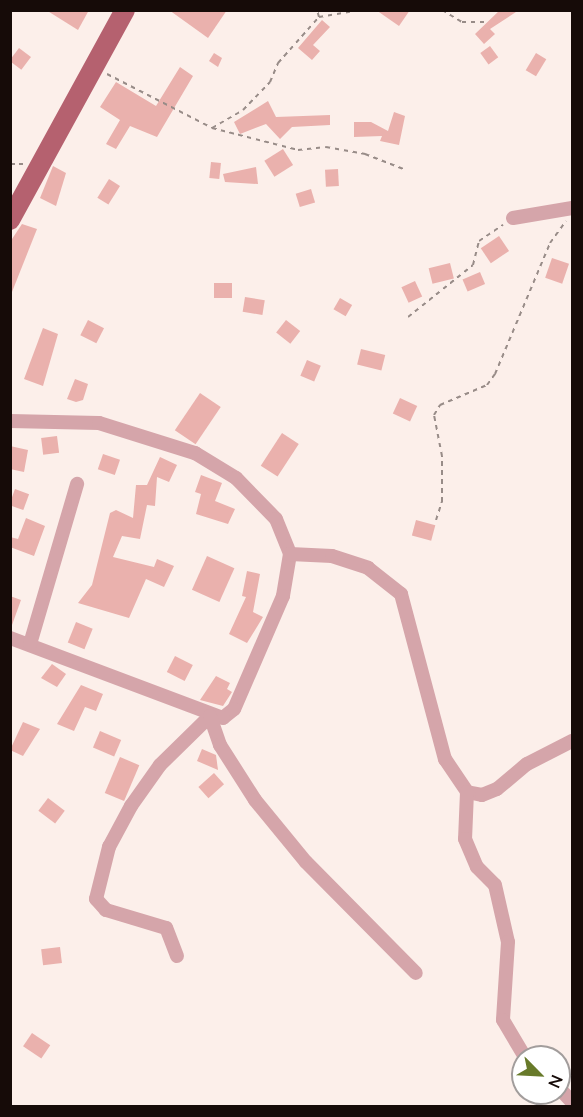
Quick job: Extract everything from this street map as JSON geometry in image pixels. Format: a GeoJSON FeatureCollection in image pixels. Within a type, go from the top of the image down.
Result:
{"type":"FeatureCollection","features":[{"type":"Feature","properties":{"kind":"main road"},"geometry":{"type":"LineString","coordinates":[[10,220],[91,65],[125,10]]}},
{"type":"Feature","properties":{"kind":"street"},"geometry":{"type":"LineString","coordinates":[[513,218],[573,210]]}},
{"type":"Feature","properties":{"kind":"street"},"geometry":{"type":"LineString","coordinates":[[10,421],[99,423],[195,453],[236,478],[276,519],[290,554],[284,596],[234,708],[223,718],[210,716],[10,638]]}},
{"type":"Feature","properties":{"kind":"street"},"geometry":{"type":"LineString","coordinates":[[30,644],[77,484]]}},
{"type":"Feature","properties":{"kind":"street"},"geometry":{"type":"LineString","coordinates":[[290,554],[332,556],[368,568],[401,594],[445,759],[467,792],[465,839],[477,867],[495,885],[508,942],[503,1020],[518,1045]]}},
{"type":"Feature","properties":{"kind":"street"},"geometry":{"type":"LineString","coordinates":[[177,956],[166,928],[106,910],[96,899],[109,846],[131,806],[160,765],[210,716]]}},
{"type":"Feature","properties":{"kind":"street"},"geometry":{"type":"LineString","coordinates":[[210,716],[220,745],[255,800],[306,862],[416,973]]}},
{"type":"Feature","properties":{"kind":"street"},"geometry":{"type":"LineString","coordinates":[[467,792],[482,795],[498,789],[527,764],[573,741]]}},
{"type":"Feature","properties":{"kind":"path"},"geometry":{"type":"LineString","coordinates":[[317,10],[319,17]]}},
{"type":"Feature","properties":{"kind":"path"},"geometry":{"type":"LineString","coordinates":[[212,128],[256,96],[319,17],[360,10]]}},
{"type":"Feature","properties":{"kind":"path"},"geometry":{"type":"LineString","coordinates":[[442,10],[462,22],[489,22]]}},
{"type":"Feature","properties":{"kind":"path"},"geometry":{"type":"LineString","coordinates":[[91,65],[212,128],[298,150],[326,147],[365,154],[406,170]]}},
{"type":"Feature","properties":{"kind":"path"},"geometry":{"type":"LineString","coordinates":[[436,520],[442,502],[442,456],[434,415],[440,405],[487,385],[495,374],[550,243],[573,210]]}},
{"type":"Feature","properties":{"kind":"path"},"geometry":{"type":"LineString","coordinates":[[408,317],[473,265],[479,241],[513,218]]}},
{"type":"Feature","properties":{"kind":"building"},"geometry":{"type":"Polygon","coordinates":[[[46,10],[89,10],[78,30],[46,10]]]}},
{"type":"Feature","properties":{"kind":"building"},"geometry":{"type":"Polygon","coordinates":[[[169,10],[227,10],[208,38],[169,10]]]}},
{"type":"Feature","properties":{"kind":"building"},"geometry":{"type":"Polygon","coordinates":[[[376,10],[410,10],[399,26],[376,10]]]}},
{"type":"Feature","properties":{"kind":"building"},"geometry":{"type":"Polygon","coordinates":[[[500,10],[519,10],[490,29],[495,34],[484,44],[475,34],[500,10]]]}},
{"type":"Feature","properties":{"kind":"building"},"geometry":{"type":"Polygon","coordinates":[[[322,20],[330,27],[313,45],[320,51],[312,60],[298,48],[322,20]]]}},
{"type":"Feature","properties":{"kind":"building"},"geometry":{"type":"Polygon","coordinates":[[[490,46],[498,57],[489,64],[480,53],[490,46]]]}},
{"type":"Feature","properties":{"kind":"building"},"geometry":{"type":"Polygon","coordinates":[[[19,48],[31,57],[21,70],[10,61],[19,48]]]}},
{"type":"Feature","properties":{"kind":"building"},"geometry":{"type":"Polygon","coordinates":[[[214,53],[222,58],[218,67],[209,61],[214,53]]]}},
{"type":"Feature","properties":{"kind":"building"},"geometry":{"type":"Polygon","coordinates":[[[536,53],[546,59],[536,76],[526,70],[536,53]]]}},
{"type":"Feature","properties":{"kind":"building"},"geometry":{"type":"Polygon","coordinates":[[[180,67],[193,76],[157,137],[130,126],[116,149],[106,144],[120,120],[100,107],[116,82],[156,106],[180,67]]]}},
{"type":"Feature","properties":{"kind":"building"},"geometry":{"type":"Polygon","coordinates":[[[268,101],[276,117],[330,115],[330,125],[292,127],[280,139],[266,124],[240,134],[234,122],[268,101]]]}},
{"type":"Feature","properties":{"kind":"building"},"geometry":{"type":"Polygon","coordinates":[[[394,112],[405,116],[399,145],[380,141],[382,136],[354,137],[354,122],[371,122],[388,131],[394,112]]]}},
{"type":"Feature","properties":{"kind":"building"},"geometry":{"type":"Polygon","coordinates":[[[283,149],[293,165],[274,177],[264,161],[283,149]]]}},
{"type":"Feature","properties":{"kind":"building"},"geometry":{"type":"Polygon","coordinates":[[[211,162],[221,163],[219,179],[209,178],[211,162]]]}},
{"type":"Feature","properties":{"kind":"building"},"geometry":{"type":"Polygon","coordinates":[[[53,166],[66,173],[56,206],[40,198],[53,166]]]}},
{"type":"Feature","properties":{"kind":"building"},"geometry":{"type":"Polygon","coordinates":[[[256,167],[258,184],[225,182],[223,174],[256,167]]]}},
{"type":"Feature","properties":{"kind":"building"},"geometry":{"type":"Polygon","coordinates":[[[338,169],[339,186],[326,187],[325,170],[338,169]]]}},
{"type":"Feature","properties":{"kind":"building"},"geometry":{"type":"Polygon","coordinates":[[[109,179],[120,186],[108,205],[97,198],[109,179]]]}},
{"type":"Feature","properties":{"kind":"building"},"geometry":{"type":"Polygon","coordinates":[[[311,189],[315,202],[300,207],[296,194],[311,189]]]}},
{"type":"Feature","properties":{"kind":"building"},"geometry":{"type":"Polygon","coordinates":[[[22,224],[37,229],[10,297],[10,242],[22,224]]]}},
{"type":"Feature","properties":{"kind":"building"},"geometry":{"type":"Polygon","coordinates":[[[499,236],[509,251],[491,263],[481,248],[499,236]]]}},
{"type":"Feature","properties":{"kind":"building"},"geometry":{"type":"Polygon","coordinates":[[[552,258],[569,264],[562,284],[545,278],[552,258]]]}},
{"type":"Feature","properties":{"kind":"building"},"geometry":{"type":"Polygon","coordinates":[[[450,263],[454,279],[433,284],[429,268],[450,263]]]}},
{"type":"Feature","properties":{"kind":"building"},"geometry":{"type":"Polygon","coordinates":[[[480,272],[485,284],[468,291],[463,279],[480,272]]]}},
{"type":"Feature","properties":{"kind":"building"},"geometry":{"type":"Polygon","coordinates":[[[415,281],[422,296],[409,303],[401,287],[415,281]]]}},
{"type":"Feature","properties":{"kind":"building"},"geometry":{"type":"Polygon","coordinates":[[[214,283],[232,283],[232,298],[214,298],[214,283]]]}},
{"type":"Feature","properties":{"kind":"building"},"geometry":{"type":"Polygon","coordinates":[[[245,297],[265,300],[262,315],[243,312],[245,297]]]}},
{"type":"Feature","properties":{"kind":"building"},"geometry":{"type":"Polygon","coordinates":[[[340,298],[352,305],[346,316],[334,309],[340,298]]]}},
{"type":"Feature","properties":{"kind":"building"},"geometry":{"type":"Polygon","coordinates":[[[88,320],[104,328],[96,343],[80,335],[88,320]]]}},
{"type":"Feature","properties":{"kind":"building"},"geometry":{"type":"Polygon","coordinates":[[[286,320],[300,331],[290,344],[276,333],[286,320]]]}},
{"type":"Feature","properties":{"kind":"building"},"geometry":{"type":"Polygon","coordinates":[[[43,328],[58,334],[43,386],[24,379],[43,328]]]}},
{"type":"Feature","properties":{"kind":"building"},"geometry":{"type":"Polygon","coordinates":[[[361,349],[385,355],[381,371],[357,365],[361,349]]]}},
{"type":"Feature","properties":{"kind":"building"},"geometry":{"type":"Polygon","coordinates":[[[307,360],[321,366],[314,382],[300,376],[307,360]]]}},
{"type":"Feature","properties":{"kind":"building"},"geometry":{"type":"Polygon","coordinates":[[[75,379],[88,384],[83,400],[76,402],[67,399],[75,379]]]}},
{"type":"Feature","properties":{"kind":"building"},"geometry":{"type":"Polygon","coordinates":[[[200,393],[221,407],[196,444],[175,430],[200,393]]]}},
{"type":"Feature","properties":{"kind":"building"},"geometry":{"type":"Polygon","coordinates":[[[400,398],[417,406],[410,421],[393,413],[400,398]]]}},
{"type":"Feature","properties":{"kind":"building"},"geometry":{"type":"Polygon","coordinates":[[[282,433],[299,444],[278,477],[261,466],[282,433]]]}},
{"type":"Feature","properties":{"kind":"building"},"geometry":{"type":"Polygon","coordinates":[[[57,436],[59,453],[43,455],[41,438],[57,436]]]}},
{"type":"Feature","properties":{"kind":"building"},"geometry":{"type":"Polygon","coordinates":[[[10,446],[28,450],[24,472],[10,469],[10,446]]]}},
{"type":"Feature","properties":{"kind":"building"},"geometry":{"type":"Polygon","coordinates":[[[103,454],[120,460],[115,475],[98,469],[103,454]]]}},
{"type":"Feature","properties":{"kind":"building"},"geometry":{"type":"Polygon","coordinates":[[[160,457],[177,465],[169,482],[157,477],[155,506],[147,505],[140,539],[122,536],[113,557],[154,567],[157,559],[174,566],[164,587],[146,579],[129,618],[78,603],[92,585],[110,513],[116,510],[133,518],[136,485],[147,485],[160,457]]]}},
{"type":"Feature","properties":{"kind":"building"},"geometry":{"type":"Polygon","coordinates":[[[201,475],[222,483],[215,501],[235,509],[228,524],[196,514],[201,494],[195,492],[201,475]]]}},
{"type":"Feature","properties":{"kind":"building"},"geometry":{"type":"Polygon","coordinates":[[[15,489],[29,494],[23,510],[10,505],[15,489]]]}},
{"type":"Feature","properties":{"kind":"building"},"geometry":{"type":"Polygon","coordinates":[[[26,518],[45,526],[34,556],[10,547],[10,537],[18,539],[26,518]]]}},
{"type":"Feature","properties":{"kind":"building"},"geometry":{"type":"Polygon","coordinates":[[[416,520],[435,525],[431,541],[412,535],[416,520]]]}},
{"type":"Feature","properties":{"kind":"building"},"geometry":{"type":"Polygon","coordinates":[[[207,556],[234,568],[219,602],[192,590],[207,556]]]}},
{"type":"Feature","properties":{"kind":"building"},"geometry":{"type":"Polygon","coordinates":[[[247,571],[260,574],[253,612],[263,617],[247,643],[229,634],[246,597],[242,596],[247,571]]]}},
{"type":"Feature","properties":{"kind":"building"},"geometry":{"type":"Polygon","coordinates":[[[10,596],[21,600],[12,625],[10,624],[10,596]]]}},
{"type":"Feature","properties":{"kind":"building"},"geometry":{"type":"Polygon","coordinates":[[[76,622],[93,629],[84,649],[68,642],[76,622]]]}},
{"type":"Feature","properties":{"kind":"building"},"geometry":{"type":"Polygon","coordinates":[[[175,656],[193,665],[185,681],[167,672],[175,656]]]}},
{"type":"Feature","properties":{"kind":"building"},"geometry":{"type":"Polygon","coordinates":[[[52,664],[66,674],[57,687],[41,678],[52,664]]]}},
{"type":"Feature","properties":{"kind":"building"},"geometry":{"type":"Polygon","coordinates":[[[216,676],[230,683],[227,689],[232,692],[223,706],[200,700],[216,676]]]}},
{"type":"Feature","properties":{"kind":"building"},"geometry":{"type":"Polygon","coordinates":[[[81,685],[103,694],[96,711],[85,707],[74,731],[57,724],[81,685]]]}},
{"type":"Feature","properties":{"kind":"building"},"geometry":{"type":"Polygon","coordinates":[[[23,722],[40,729],[23,756],[10,750],[23,722]]]}},
{"type":"Feature","properties":{"kind":"building"},"geometry":{"type":"Polygon","coordinates":[[[100,731],[121,740],[114,757],[93,748],[100,731]]]}},
{"type":"Feature","properties":{"kind":"building"},"geometry":{"type":"Polygon","coordinates":[[[202,749],[216,755],[218,770],[197,761],[202,749]]]}},
{"type":"Feature","properties":{"kind":"building"},"geometry":{"type":"Polygon","coordinates":[[[120,757],[139,765],[124,801],[105,793],[120,757]]]}},
{"type":"Feature","properties":{"kind":"building"},"geometry":{"type":"Polygon","coordinates":[[[214,773],[224,784],[208,798],[198,787],[214,773]]]}},
{"type":"Feature","properties":{"kind":"building"},"geometry":{"type":"Polygon","coordinates":[[[48,798],[65,811],[55,823],[38,811],[48,798]]]}},
{"type":"Feature","properties":{"kind":"building"},"geometry":{"type":"Polygon","coordinates":[[[60,947],[62,963],[43,965],[41,949],[60,947]]]}},
{"type":"Feature","properties":{"kind":"building"},"geometry":{"type":"Polygon","coordinates":[[[32,1033],[50,1045],[41,1059],[23,1046],[32,1033]]]}}]}
